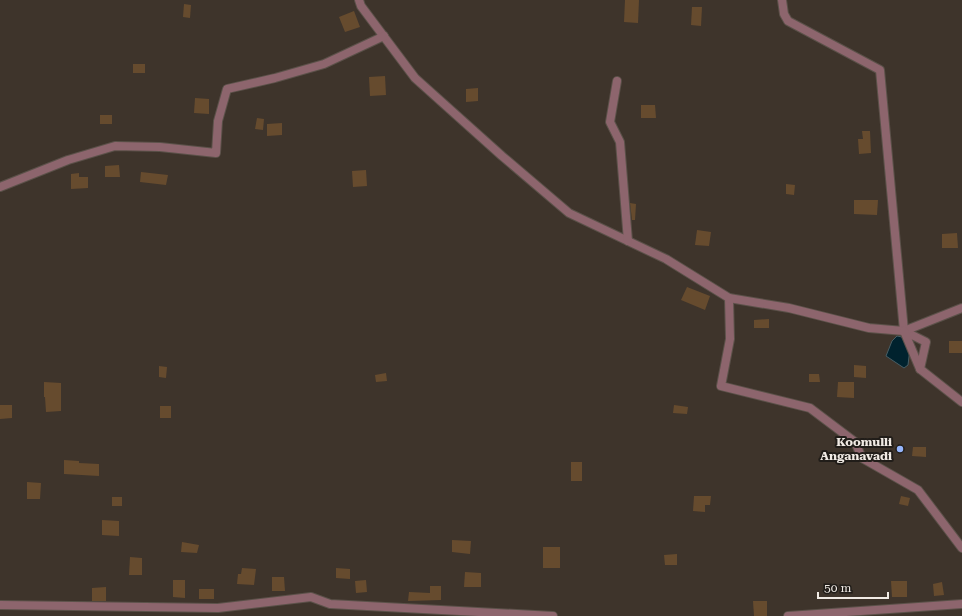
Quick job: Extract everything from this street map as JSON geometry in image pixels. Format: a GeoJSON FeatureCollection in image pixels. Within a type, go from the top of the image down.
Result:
{"type":"FeatureCollection","features":[{"type":"Feature","properties":{"kind":"street"},"geometry":{"type":"LineString","coordinates":[[359,0],[361,6],[415,78],[569,214],[628,240],[666,259],[730,298],[789,308],[869,328],[904,331],[926,342],[920,369]]}},
{"type":"Feature","properties":{"kind":"street"},"geometry":{"type":"LineString","coordinates":[[782,0],[784,14],[788,21],[880,70],[904,331],[920,369],[962,402]]}},
{"type":"Feature","properties":{"kind":"street"},"geometry":{"type":"LineString","coordinates":[[0,187],[68,160],[115,146],[160,147],[216,153],[218,121],[227,89],[275,78],[324,64],[384,36]]}},
{"type":"Feature","properties":{"kind":"street"},"geometry":{"type":"LineString","coordinates":[[617,81],[610,122],[620,142],[628,240]]}},
{"type":"Feature","properties":{"kind":"street"},"geometry":{"type":"LineString","coordinates":[[730,298],[730,339],[721,386],[810,408],[855,442],[862,458],[918,490],[962,548]]}},
{"type":"Feature","properties":{"kind":"street"},"geometry":{"type":"LineString","coordinates":[[904,331],[962,308]]}},
{"type":"Feature","properties":{"kind":"street"},"geometry":{"type":"LineString","coordinates":[[0,604],[218,608],[311,597],[330,604],[553,616]]}},
{"type":"Feature","properties":{"kind":"street"},"geometry":{"type":"LineString","coordinates":[[788,616],[962,604]]}},
{"type":"Feature","properties":{"kind":"water"},"geometry":{"type":"Polygon","coordinates":[[[897,336],[907,338],[910,348],[908,365],[904,368],[886,356],[892,341],[897,336]]]}},
{"type":"Feature","properties":{"kind":"building"},"geometry":{"type":"Polygon","coordinates":[[[625,0],[639,0],[638,23],[624,22],[625,0]]]}},
{"type":"Feature","properties":{"kind":"building"},"geometry":{"type":"Polygon","coordinates":[[[184,4],[191,5],[190,18],[183,17],[184,4]]]}},
{"type":"Feature","properties":{"kind":"building"},"geometry":{"type":"Polygon","coordinates":[[[692,7],[702,7],[701,26],[691,25],[692,7]]]}},
{"type":"Feature","properties":{"kind":"building"},"geometry":{"type":"Polygon","coordinates":[[[354,11],[360,27],[345,32],[339,17],[354,11]]]}},
{"type":"Feature","properties":{"kind":"building"},"geometry":{"type":"Polygon","coordinates":[[[133,64],[145,64],[145,73],[133,73],[133,64]]]}},
{"type":"Feature","properties":{"kind":"building"},"geometry":{"type":"Polygon","coordinates":[[[385,76],[386,95],[370,96],[369,77],[385,76]]]}},
{"type":"Feature","properties":{"kind":"building"},"geometry":{"type":"Polygon","coordinates":[[[478,88],[478,101],[466,102],[466,89],[478,88]]]}},
{"type":"Feature","properties":{"kind":"building"},"geometry":{"type":"Polygon","coordinates":[[[195,98],[209,99],[209,114],[194,113],[195,98]]]}},
{"type":"Feature","properties":{"kind":"building"},"geometry":{"type":"Polygon","coordinates":[[[641,105],[655,105],[656,118],[641,118],[641,105]]]}},
{"type":"Feature","properties":{"kind":"building"},"geometry":{"type":"Polygon","coordinates":[[[100,115],[112,115],[112,124],[100,124],[100,115]]]}},
{"type":"Feature","properties":{"kind":"building"},"geometry":{"type":"Polygon","coordinates":[[[257,118],[264,119],[263,130],[255,129],[257,118]]]}},
{"type":"Feature","properties":{"kind":"building"},"geometry":{"type":"Polygon","coordinates":[[[282,123],[282,135],[267,136],[267,124],[282,123]]]}},
{"type":"Feature","properties":{"kind":"building"},"geometry":{"type":"Polygon","coordinates":[[[862,131],[870,131],[871,153],[859,154],[858,139],[863,139],[862,131]]]}},
{"type":"Feature","properties":{"kind":"building"},"geometry":{"type":"Polygon","coordinates":[[[119,165],[120,177],[105,177],[105,166],[119,165]]]}},
{"type":"Feature","properties":{"kind":"building"},"geometry":{"type":"Polygon","coordinates":[[[366,170],[367,186],[353,187],[352,171],[366,170]]]}},
{"type":"Feature","properties":{"kind":"building"},"geometry":{"type":"Polygon","coordinates":[[[141,172],[168,175],[166,185],[140,182],[141,172]]]}},
{"type":"Feature","properties":{"kind":"building"},"geometry":{"type":"Polygon","coordinates":[[[79,173],[79,177],[88,177],[88,188],[71,189],[71,174],[79,173]]]}},
{"type":"Feature","properties":{"kind":"building"},"geometry":{"type":"Polygon","coordinates":[[[786,184],[795,185],[794,195],[786,194],[786,184]]]}},
{"type":"Feature","properties":{"kind":"building"},"geometry":{"type":"Polygon","coordinates":[[[854,200],[878,200],[877,215],[854,214],[854,200]]]}},
{"type":"Feature","properties":{"kind":"building"},"geometry":{"type":"Polygon","coordinates":[[[630,203],[636,204],[635,220],[632,220],[630,203]]]}},
{"type":"Feature","properties":{"kind":"building"},"geometry":{"type":"Polygon","coordinates":[[[697,230],[711,232],[709,246],[695,245],[697,230]]]}},
{"type":"Feature","properties":{"kind":"building"},"geometry":{"type":"Polygon","coordinates":[[[957,233],[958,248],[942,248],[942,234],[957,233]]]}},
{"type":"Feature","properties":{"kind":"building"},"geometry":{"type":"Polygon","coordinates":[[[687,287],[710,296],[705,310],[681,300],[687,287]]]}},
{"type":"Feature","properties":{"kind":"building"},"geometry":{"type":"Polygon","coordinates":[[[769,319],[769,328],[754,328],[754,320],[769,319]]]}},
{"type":"Feature","properties":{"kind":"building"},"geometry":{"type":"Polygon","coordinates":[[[949,341],[962,341],[962,353],[949,353],[949,341]]]}},
{"type":"Feature","properties":{"kind":"building"},"geometry":{"type":"Polygon","coordinates":[[[854,365],[866,366],[866,378],[854,377],[854,365]]]}},
{"type":"Feature","properties":{"kind":"building"},"geometry":{"type":"Polygon","coordinates":[[[159,366],[167,367],[166,378],[159,377],[159,366]]]}},
{"type":"Feature","properties":{"kind":"building"},"geometry":{"type":"Polygon","coordinates":[[[386,373],[387,381],[376,382],[375,375],[386,373]]]}},
{"type":"Feature","properties":{"kind":"building"},"geometry":{"type":"Polygon","coordinates":[[[809,374],[819,374],[820,382],[809,382],[809,374]]]}},
{"type":"Feature","properties":{"kind":"building"},"geometry":{"type":"Polygon","coordinates":[[[44,382],[61,383],[61,411],[46,412],[44,382]]]}},
{"type":"Feature","properties":{"kind":"building"},"geometry":{"type":"Polygon","coordinates":[[[838,382],[854,382],[854,398],[837,397],[838,382]]]}},
{"type":"Feature","properties":{"kind":"building"},"geometry":{"type":"Polygon","coordinates":[[[0,405],[12,405],[12,418],[0,419],[0,405]]]}},
{"type":"Feature","properties":{"kind":"building"},"geometry":{"type":"Polygon","coordinates":[[[674,405],[688,407],[687,414],[673,413],[674,405]]]}},
{"type":"Feature","properties":{"kind":"building"},"geometry":{"type":"Polygon","coordinates":[[[160,406],[171,406],[171,418],[160,418],[160,406]]]}},
{"type":"Feature","properties":{"kind":"building"},"geometry":{"type":"Polygon","coordinates":[[[913,447],[926,447],[926,457],[912,456],[913,447]]]}},
{"type":"Feature","properties":{"kind":"building"},"geometry":{"type":"Polygon","coordinates":[[[64,460],[79,461],[79,463],[99,464],[99,476],[64,474],[64,460]]]}},
{"type":"Feature","properties":{"kind":"building"},"geometry":{"type":"Polygon","coordinates":[[[571,462],[582,462],[582,481],[571,481],[571,462]]]}},
{"type":"Feature","properties":{"kind":"building"},"geometry":{"type":"Polygon","coordinates":[[[27,482],[41,483],[40,499],[27,499],[27,482]]]}},
{"type":"Feature","properties":{"kind":"building"},"geometry":{"type":"Polygon","coordinates":[[[694,496],[711,496],[710,505],[705,505],[705,512],[693,511],[694,496]]]}},
{"type":"Feature","properties":{"kind":"building"},"geometry":{"type":"Polygon","coordinates":[[[901,496],[910,498],[908,506],[899,504],[901,496]]]}},
{"type":"Feature","properties":{"kind":"building"},"geometry":{"type":"Polygon","coordinates":[[[112,497],[122,497],[122,506],[112,506],[112,497]]]}},
{"type":"Feature","properties":{"kind":"building"},"geometry":{"type":"Polygon","coordinates":[[[102,520],[119,521],[119,536],[102,535],[102,520]]]}},
{"type":"Feature","properties":{"kind":"building"},"geometry":{"type":"Polygon","coordinates":[[[452,540],[471,541],[470,554],[452,552],[452,540]]]}},
{"type":"Feature","properties":{"kind":"building"},"geometry":{"type":"Polygon","coordinates":[[[182,542],[199,545],[197,553],[181,552],[182,542]]]}},
{"type":"Feature","properties":{"kind":"building"},"geometry":{"type":"Polygon","coordinates":[[[543,547],[560,547],[560,568],[543,568],[543,547]]]}},
{"type":"Feature","properties":{"kind":"building"},"geometry":{"type":"Polygon","coordinates":[[[677,554],[677,565],[665,565],[664,555],[677,554]]]}},
{"type":"Feature","properties":{"kind":"building"},"geometry":{"type":"Polygon","coordinates":[[[130,557],[142,558],[142,575],[129,575],[130,557]]]}},
{"type":"Feature","properties":{"kind":"building"},"geometry":{"type":"Polygon","coordinates":[[[242,568],[256,569],[254,585],[237,584],[238,574],[241,574],[242,568]]]}},
{"type":"Feature","properties":{"kind":"building"},"geometry":{"type":"Polygon","coordinates":[[[336,568],[350,569],[350,579],[336,578],[336,568]]]}},
{"type":"Feature","properties":{"kind":"building"},"geometry":{"type":"Polygon","coordinates":[[[465,572],[481,573],[481,587],[464,587],[465,572]]]}},
{"type":"Feature","properties":{"kind":"building"},"geometry":{"type":"Polygon","coordinates":[[[272,577],[284,577],[285,591],[272,591],[272,577]]]}},
{"type":"Feature","properties":{"kind":"building"},"geometry":{"type":"Polygon","coordinates":[[[173,580],[185,580],[185,598],[173,597],[173,580]]]}},
{"type":"Feature","properties":{"kind":"building"},"geometry":{"type":"Polygon","coordinates":[[[366,580],[367,592],[356,593],[355,581],[366,580]]]}},
{"type":"Feature","properties":{"kind":"building"},"geometry":{"type":"Polygon","coordinates":[[[891,581],[907,581],[907,597],[892,597],[891,581]]]}},
{"type":"Feature","properties":{"kind":"building"},"geometry":{"type":"Polygon","coordinates":[[[942,582],[944,595],[934,596],[933,584],[942,582]]]}},
{"type":"Feature","properties":{"kind":"building"},"geometry":{"type":"Polygon","coordinates":[[[430,586],[441,586],[441,600],[408,601],[409,592],[430,593],[430,586]]]}},
{"type":"Feature","properties":{"kind":"building"},"geometry":{"type":"Polygon","coordinates":[[[106,587],[106,601],[92,601],[92,588],[106,587]]]}},
{"type":"Feature","properties":{"kind":"building"},"geometry":{"type":"Polygon","coordinates":[[[199,589],[214,589],[214,599],[199,599],[199,589]]]}},
{"type":"Feature","properties":{"kind":"building"},"geometry":{"type":"Polygon","coordinates":[[[753,601],[767,601],[767,616],[754,616],[753,601]]]}},
{"type":"Feature","properties":{"kind":"place","name":"Koomulli Anganavadi"},"geometry":{"type":"Point","coordinates":[900,449]}}]}
